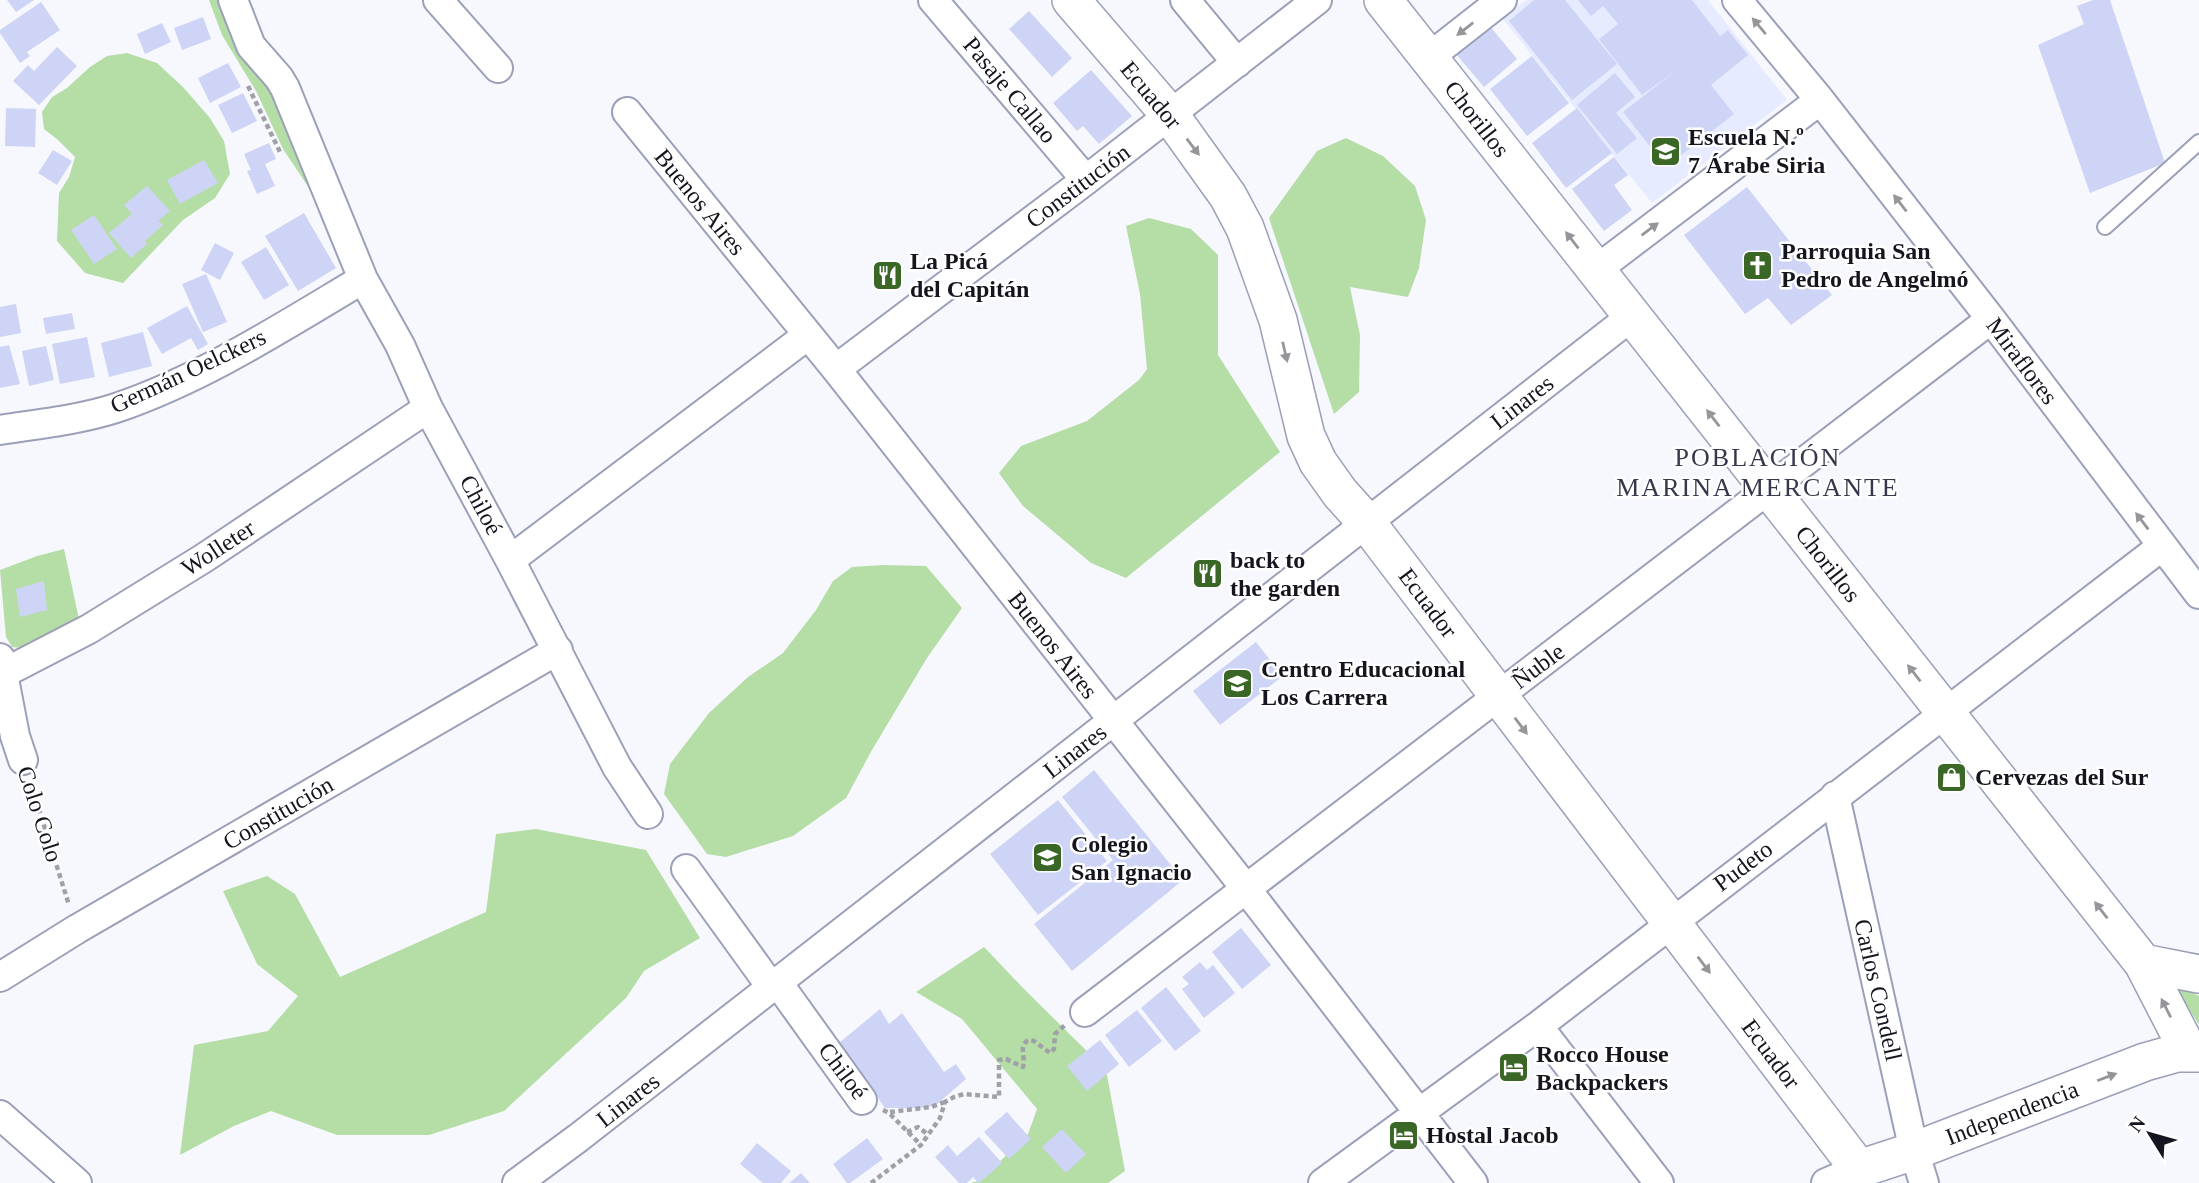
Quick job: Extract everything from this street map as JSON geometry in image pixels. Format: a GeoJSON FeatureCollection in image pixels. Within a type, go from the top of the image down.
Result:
{"type":"FeatureCollection","features":[{"type":"Feature","properties":{"kind":"street","name":"Chiloé"},"geometry":{"type":"LineString","coordinates":[[233,0],[251,46],[285,88],[363,279],[400,345],[428,408],[558,650],[617,767],[648,814]]}},
{"type":"Feature","properties":{"kind":"street"},"geometry":{"type":"LineString","coordinates":[[438,0],[498,68]]}},
{"type":"Feature","properties":{"kind":"street","name":"Pasaje Callao"},"geometry":{"type":"LineString","coordinates":[[933,0],[1086,180]]}},
{"type":"Feature","properties":{"kind":"street","name":"Ecuador"},"geometry":{"type":"LineString","coordinates":[[1071,0],[1170,115],[1210,170],[1245,228],[1278,320],[1306,436],[1318,463],[1340,494],[1367,523],[1671,922],[1843,1176]]}},
{"type":"Feature","properties":{"kind":"street"},"geometry":{"type":"LineString","coordinates":[[1185,0],[1237,63]]}},
{"type":"Feature","properties":{"kind":"street","name":"Constitución"},"geometry":{"type":"LineString","coordinates":[[836,369],[1086,180],[1317,0]]}},
{"type":"Feature","properties":{"kind":"street","name":"Chorillos"},"geometry":{"type":"LineString","coordinates":[[1383,0],[2143,963],[2194,1053]]}},
{"type":"Feature","properties":{"kind":"street"},"geometry":{"type":"LineString","coordinates":[[1428,58],[1502,0]]}},
{"type":"Feature","properties":{"kind":"street","name":"Miraflores"},"geometry":{"type":"LineString","coordinates":[[1737,0],[1820,100],[2199,594]]}},
{"type":"Feature","properties":{"kind":"street"},"geometry":{"type":"LineString","coordinates":[[1596,270],[1820,100]]}},
{"type":"Feature","properties":{"kind":"street","name":"Buenos Aires"},"geometry":{"type":"LineString","coordinates":[[627,112],[836,369],[1247,890],[1473,1183]]}},
{"type":"Feature","properties":{"kind":"street","name":"Germán Oelckers"},"geometry":{"type":"LineString","coordinates":[[0,430],[91,414],[149,394],[252,344],[363,279]]}},
{"type":"Feature","properties":{"kind":"street","name":"Linares"},"geometry":{"type":"LineString","coordinates":[[517,1183],[578,1139],[1632,316]]}},
{"type":"Feature","properties":{"kind":"street","name":"Ñuble"},"geometry":{"type":"LineString","coordinates":[[1085,1012],[1991,320]]}},
{"type":"Feature","properties":{"kind":"street"},"geometry":{"type":"LineString","coordinates":[[510,559],[808,335]]}},
{"type":"Feature","properties":{"kind":"street","name":"Wolleter"},"geometry":{"type":"LineString","coordinates":[[1,668],[89,629],[204,558],[428,408]]}},
{"type":"Feature","properties":{"kind":"street","name":"Pudeto"},"geometry":{"type":"LineString","coordinates":[[1323,1183],[1538,1026],[2161,547]]}},
{"type":"Feature","properties":{"kind":"street","name":"Constitución"},"geometry":{"type":"LineString","coordinates":[[0,977],[77,929],[558,650]]}},
{"type":"Feature","properties":{"kind":"street","name":"Colo Colo"},"geometry":{"type":"LineString","coordinates":[[1,668],[15,736],[23,760]]}},
{"type":"Feature","properties":{"kind":"street","name":"Carlos Condell"},"geometry":{"type":"LineString","coordinates":[[1835,796],[1919,1167]]}},
{"type":"Feature","properties":{"kind":"street","name":"Chiloé"},"geometry":{"type":"LineString","coordinates":[[686,869],[862,1100]]}},
{"type":"Feature","properties":{"kind":"street"},"geometry":{"type":"LineString","coordinates":[[2143,963],[2199,974]]}},
{"type":"Feature","properties":{"kind":"street"},"geometry":{"type":"LineString","coordinates":[[1538,1026],[1659,1183]]}},
{"type":"Feature","properties":{"kind":"street","name":"Independencia"},"geometry":{"type":"LineString","coordinates":[[1843,1176],[1919,1167],[2145,1062],[2166,1055],[2194,1053]]}},
{"type":"Feature","properties":{"kind":"street"},"geometry":{"type":"LineString","coordinates":[[0,1115],[77,1183]]}},
{"type":"Feature","properties":{"kind":"lane"},"geometry":{"type":"LineString","coordinates":[[2105,227],[2199,142]]}},
{"type":"Feature","properties":{"kind":"path","name":"Colo Colo"},"geometry":{"type":"LineString","coordinates":[[23,760],[77,929]]}},
{"type":"Feature","properties":{"kind":"path"},"geometry":{"type":"LineString","coordinates":[[889,1113],[931,1107],[964,1094],[999,1097],[999,1060],[1006,1059],[1023,1067],[1022,1050],[1028,1040],[1034,1041],[1050,1053],[1054,1049],[1055,1034],[1060,1028],[1085,1012]]}},
{"type":"Feature","properties":{"kind":"path","name":"Chiloé"},"geometry":{"type":"LineString","coordinates":[[862,1100],[866,1105],[889,1113],[921,1145]]}},
{"type":"Feature","properties":{"kind":"path"},"geometry":{"type":"LineString","coordinates":[[871,1183],[921,1145],[940,1118],[945,1102]]}},
{"type":"Feature","properties":{"kind":"path"},"geometry":{"type":"LineString","coordinates":[[907,1132],[918,1127],[929,1135]]}},
{"type":"Feature","properties":{"kind":"shaded area","name":"Escuela N.º 7 Árabe Siria"},"geometry":{"type":"Polygon","coordinates":[[[1526,0],[1708,0],[1787,100],[1652,203],[1502,18],[1526,0]]]}},
{"type":"Feature","properties":{"kind":"green space"},"geometry":{"type":"Polygon","coordinates":[[[209,0],[226,0],[269,76],[315,197],[283,149],[256,91],[222,35],[209,0]]]}},
{"type":"Feature","properties":{"kind":"green space"},"geometry":{"type":"Polygon","coordinates":[[[127,53],[157,63],[210,118],[224,141],[230,174],[215,198],[183,220],[123,283],[85,273],[57,241],[59,193],[69,177],[75,157],[44,129],[42,112],[52,97],[67,88],[90,67],[107,56],[127,53]]]}},
{"type":"Feature","properties":{"kind":"green space"},"geometry":{"type":"Polygon","coordinates":[[[1346,138],[1383,156],[1415,186],[1426,220],[1419,268],[1408,297],[1350,287],[1360,335],[1359,392],[1334,414],[1269,218],[1317,151],[1346,138]]]}},
{"type":"Feature","properties":{"kind":"green space"},"geometry":{"type":"Polygon","coordinates":[[[1149,218],[1191,229],[1218,255],[1218,355],[1280,452],[1126,578],[1091,563],[1023,506],[999,473],[1021,446],[1087,421],[1139,380],[1147,369],[1140,294],[1126,226],[1149,218]]]}},
{"type":"Feature","properties":{"kind":"green space"},"geometry":{"type":"Polygon","coordinates":[[[64,549],[80,624],[23,648],[12,647],[6,637],[0,570],[64,549]]]}},
{"type":"Feature","properties":{"kind":"green space"},"geometry":{"type":"Polygon","coordinates":[[[926,566],[962,608],[927,658],[846,798],[793,836],[726,857],[707,854],[664,794],[670,764],[709,713],[748,677],[783,653],[816,610],[833,581],[852,567],[926,566]]]}},
{"type":"Feature","properties":{"kind":"green space"},"geometry":{"type":"Polygon","coordinates":[[[536,829],[646,850],[700,938],[644,971],[626,998],[504,1111],[429,1135],[337,1135],[271,1111],[234,1126],[180,1155],[194,1045],[268,1031],[298,996],[257,964],[223,891],[267,876],[295,894],[340,977],[486,912],[496,834],[536,829]]]}},
{"type":"Feature","properties":{"kind":"green space"},"geometry":{"type":"Polygon","coordinates":[[[984,947],[1106,1070],[1125,1171],[1108,1183],[971,1183],[981,1180],[1028,1134],[1037,1109],[962,1019],[916,992],[984,947]]]}},
{"type":"Feature","properties":{"kind":"green space"},"geometry":{"type":"Polygon","coordinates":[[[2173,983],[2199,996],[2199,1025],[2173,983]]]}},
{"type":"Feature","properties":{"kind":"building"},"geometry":{"type":"Polygon","coordinates":[[[7,0],[34,0],[16,12],[7,0]]]}},
{"type":"Feature","properties":{"kind":"building"},"geometry":{"type":"Polygon","coordinates":[[[1534,0],[1565,0],[1617,64],[1572,100],[1509,21],[1534,0]]]}},
{"type":"Feature","properties":{"kind":"building"},"geometry":{"type":"Polygon","coordinates":[[[1578,0],[1692,0],[1720,36],[1728,30],[1748,55],[1711,85],[1734,114],[1666,167],[1623,112],[1678,69],[1642,95],[1599,39],[1618,24],[1603,6],[1591,16],[1578,0]]]}},
{"type":"Feature","properties":{"kind":"building"},"geometry":{"type":"Polygon","coordinates":[[[2093,0],[2110,0],[2165,163],[2090,193],[2038,45],[2084,24],[2077,6],[2093,0]]]}},
{"type":"Feature","properties":{"kind":"building"},"geometry":{"type":"Polygon","coordinates":[[[41,2],[60,30],[27,52],[30,56],[20,63],[0,30],[41,2]]]}},
{"type":"Feature","properties":{"kind":"building"},"geometry":{"type":"Polygon","coordinates":[[[1029,11],[1072,58],[1052,77],[1009,29],[1029,11]]]}},
{"type":"Feature","properties":{"kind":"building"},"geometry":{"type":"Polygon","coordinates":[[[203,17],[211,39],[182,50],[174,28],[203,17]]]}},
{"type":"Feature","properties":{"kind":"building"},"geometry":{"type":"Polygon","coordinates":[[[162,23],[171,42],[145,54],[137,34],[162,23]]]}},
{"type":"Feature","properties":{"kind":"building"},"geometry":{"type":"Polygon","coordinates":[[[1489,25],[1517,59],[1484,87],[1455,53],[1489,25]]]}},
{"type":"Feature","properties":{"kind":"building"},"geometry":{"type":"Polygon","coordinates":[[[57,47],[77,66],[39,105],[13,81],[28,65],[34,71],[57,47]]]}},
{"type":"Feature","properties":{"kind":"building"},"geometry":{"type":"Polygon","coordinates":[[[1532,56],[1569,103],[1527,136],[1490,89],[1532,56]]]}},
{"type":"Feature","properties":{"kind":"building"},"geometry":{"type":"Polygon","coordinates":[[[228,63],[241,87],[210,103],[198,78],[228,63]]]}},
{"type":"Feature","properties":{"kind":"building"},"geometry":{"type":"Polygon","coordinates":[[[1091,70],[1132,116],[1099,144],[1083,126],[1077,131],[1053,103],[1091,70]]]}},
{"type":"Feature","properties":{"kind":"building"},"geometry":{"type":"Polygon","coordinates":[[[1615,73],[1635,97],[1616,113],[1637,138],[1617,154],[1577,105],[1615,73]]]}},
{"type":"Feature","properties":{"kind":"building"},"geometry":{"type":"Polygon","coordinates":[[[243,93],[257,121],[232,133],[218,105],[243,93]]]}},
{"type":"Feature","properties":{"kind":"building"},"geometry":{"type":"Polygon","coordinates":[[[6,108],[36,109],[35,147],[5,146],[6,108]]]}},
{"type":"Feature","properties":{"kind":"building"},"geometry":{"type":"Polygon","coordinates":[[[1577,108],[1612,153],[1566,188],[1532,143],[1577,108]]]}},
{"type":"Feature","properties":{"kind":"building"},"geometry":{"type":"Polygon","coordinates":[[[269,143],[276,159],[265,164],[275,186],[257,194],[247,171],[251,170],[244,154],[269,143]]]}},
{"type":"Feature","properties":{"kind":"building"},"geometry":{"type":"Polygon","coordinates":[[[53,150],[72,161],[57,185],[38,173],[53,150]]]}},
{"type":"Feature","properties":{"kind":"building"},"geometry":{"type":"Polygon","coordinates":[[[1614,157],[1628,175],[1614,185],[1632,210],[1604,231],[1572,189],[1614,157]]]}},
{"type":"Feature","properties":{"kind":"building"},"geometry":{"type":"Polygon","coordinates":[[[204,160],[218,183],[180,204],[167,180],[204,160]]]}},
{"type":"Feature","properties":{"kind":"building"},"geometry":{"type":"Polygon","coordinates":[[[147,186],[170,211],[158,221],[163,225],[131,258],[109,233],[132,214],[124,205],[147,186]]]}},
{"type":"Feature","properties":{"kind":"building","name":"Parroquia San Pedro de Angelmó"},"geometry":{"type":"Polygon","coordinates":[[[1747,187],[1832,295],[1791,325],[1768,298],[1745,314],[1684,235],[1747,187]]]}},
{"type":"Feature","properties":{"kind":"building"},"geometry":{"type":"Polygon","coordinates":[[[304,213],[336,268],[298,291],[265,236],[304,213]]]}},
{"type":"Feature","properties":{"kind":"building"},"geometry":{"type":"Polygon","coordinates":[[[94,215],[117,249],[94,264],[71,230],[94,215]]]}},
{"type":"Feature","properties":{"kind":"building"},"geometry":{"type":"Polygon","coordinates":[[[215,243],[234,253],[220,280],[201,270],[215,243]]]}},
{"type":"Feature","properties":{"kind":"building"},"geometry":{"type":"Polygon","coordinates":[[[266,247],[289,285],[264,300],[241,262],[266,247]]]}},
{"type":"Feature","properties":{"kind":"building"},"geometry":{"type":"Polygon","coordinates":[[[206,274],[227,322],[203,332],[182,284],[206,274]]]}},
{"type":"Feature","properties":{"kind":"building"},"geometry":{"type":"Polygon","coordinates":[[[16,304],[21,333],[0,337],[0,307],[16,304]]]}},
{"type":"Feature","properties":{"kind":"building"},"geometry":{"type":"Polygon","coordinates":[[[187,306],[208,344],[198,350],[191,338],[162,354],[147,328],[187,306]]]}},
{"type":"Feature","properties":{"kind":"building"},"geometry":{"type":"Polygon","coordinates":[[[72,313],[75,329],[46,334],[43,318],[72,313]]]}},
{"type":"Feature","properties":{"kind":"building"},"geometry":{"type":"Polygon","coordinates":[[[143,332],[152,366],[109,377],[101,343],[143,332]]]}},
{"type":"Feature","properties":{"kind":"building"},"geometry":{"type":"Polygon","coordinates":[[[87,337],[95,377],[60,384],[52,344],[87,337]]]}},
{"type":"Feature","properties":{"kind":"building"},"geometry":{"type":"Polygon","coordinates":[[[9,345],[20,384],[0,388],[0,347],[9,345]]]}},
{"type":"Feature","properties":{"kind":"building"},"geometry":{"type":"Polygon","coordinates":[[[46,346],[54,380],[29,386],[22,351],[46,346]]]}},
{"type":"Feature","properties":{"kind":"building"},"geometry":{"type":"Polygon","coordinates":[[[44,581],[47,610],[20,617],[16,589],[44,581]]]}},
{"type":"Feature","properties":{"kind":"building","name":"Centro Educacional Los Carrera"},"geometry":{"type":"Polygon","coordinates":[[[1256,642],[1283,676],[1220,725],[1193,691],[1256,642]]]}},
{"type":"Feature","properties":{"kind":"building"},"geometry":{"type":"Polygon","coordinates":[[[1094,770],[1183,880],[1072,971],[1034,924],[1113,860],[1062,797],[1094,770]]]}},
{"type":"Feature","properties":{"kind":"building","name":"Colegio San Ignacio"},"geometry":{"type":"Polygon","coordinates":[[[1058,800],[1107,861],[1038,915],[990,854],[1058,800]]]}},
{"type":"Feature","properties":{"kind":"building"},"geometry":{"type":"Polygon","coordinates":[[[1241,928],[1271,965],[1242,989],[1212,952],[1241,928]]]}},
{"type":"Feature","properties":{"kind":"building"},"geometry":{"type":"Polygon","coordinates":[[[1200,962],[1207,970],[1213,965],[1235,993],[1204,1018],[1182,989],[1189,984],[1182,977],[1200,962]]]}},
{"type":"Feature","properties":{"kind":"building"},"geometry":{"type":"Polygon","coordinates":[[[1166,987],[1201,1031],[1175,1051],[1141,1008],[1166,987]]]}},
{"type":"Feature","properties":{"kind":"building"},"geometry":{"type":"Polygon","coordinates":[[[880,1009],[889,1024],[902,1013],[944,1072],[956,1064],[966,1079],[936,1105],[925,1108],[885,1108],[839,1043],[880,1009]]]}},
{"type":"Feature","properties":{"kind":"building"},"geometry":{"type":"Polygon","coordinates":[[[1137,1010],[1162,1041],[1129,1067],[1105,1035],[1137,1010]]]}},
{"type":"Feature","properties":{"kind":"building"},"geometry":{"type":"Polygon","coordinates":[[[1100,1040],[1119,1064],[1087,1091],[1067,1066],[1100,1040]]]}},
{"type":"Feature","properties":{"kind":"building"},"geometry":{"type":"Polygon","coordinates":[[[1007,1112],[1031,1139],[1009,1159],[984,1132],[1007,1112]]]}},
{"type":"Feature","properties":{"kind":"building"},"geometry":{"type":"Polygon","coordinates":[[[1062,1129],[1086,1154],[1066,1173],[1042,1147],[1062,1129]]]}},
{"type":"Feature","properties":{"kind":"building"},"geometry":{"type":"Polygon","coordinates":[[[979,1137],[1002,1163],[979,1183],[973,1177],[967,1183],[959,1183],[935,1157],[948,1145],[957,1156],[979,1137]]]}},
{"type":"Feature","properties":{"kind":"building"},"geometry":{"type":"Polygon","coordinates":[[[867,1138],[883,1159],[847,1183],[833,1164],[867,1138]]]}},
{"type":"Feature","properties":{"kind":"building"},"geometry":{"type":"Polygon","coordinates":[[[757,1143],[791,1171],[781,1183],[763,1183],[740,1164],[757,1143]]]}},
{"type":"Feature","properties":{"kind":"building"},"geometry":{"type":"Polygon","coordinates":[[[801,1173],[810,1183],[789,1183],[801,1173]]]}},
{"type":"Feature","properties":{"kind":"place","name":"Escuela N.º 7 Árabe Siria"},"geometry":{"type":"Point","coordinates":[1665,151]}},
{"type":"Feature","properties":{"kind":"place","name":"Parroquia San Pedro de Angelmó"},"geometry":{"type":"Point","coordinates":[1758,265]}},
{"type":"Feature","properties":{"kind":"place","name":"La Picá del Capitán"},"geometry":{"type":"Point","coordinates":[887,275]}},
{"type":"Feature","properties":{"kind":"place","name":"back to the garden"},"geometry":{"type":"Point","coordinates":[1207,574]}},
{"type":"Feature","properties":{"kind":"place","name":"Centro Educacional Los Carrera"},"geometry":{"type":"Point","coordinates":[1238,683]}},
{"type":"Feature","properties":{"kind":"place","name":"Cervezas del Sur"},"geometry":{"type":"Point","coordinates":[1952,777]}},
{"type":"Feature","properties":{"kind":"place","name":"Colegio San Ignacio"},"geometry":{"type":"Point","coordinates":[1048,858]}},
{"type":"Feature","properties":{"kind":"place","name":"Rocco House Backpackers"},"geometry":{"type":"Point","coordinates":[1513,1068]}},
{"type":"Feature","properties":{"kind":"place","name":"Hostal Jacob"},"geometry":{"type":"Point","coordinates":[1403,1135]}},
{"type":"Feature","properties":{"kind":"district","name":"POBLACIÓN MARINA MERCANTE"},"geometry":{"type":"Point","coordinates":[1758,472]}}]}
